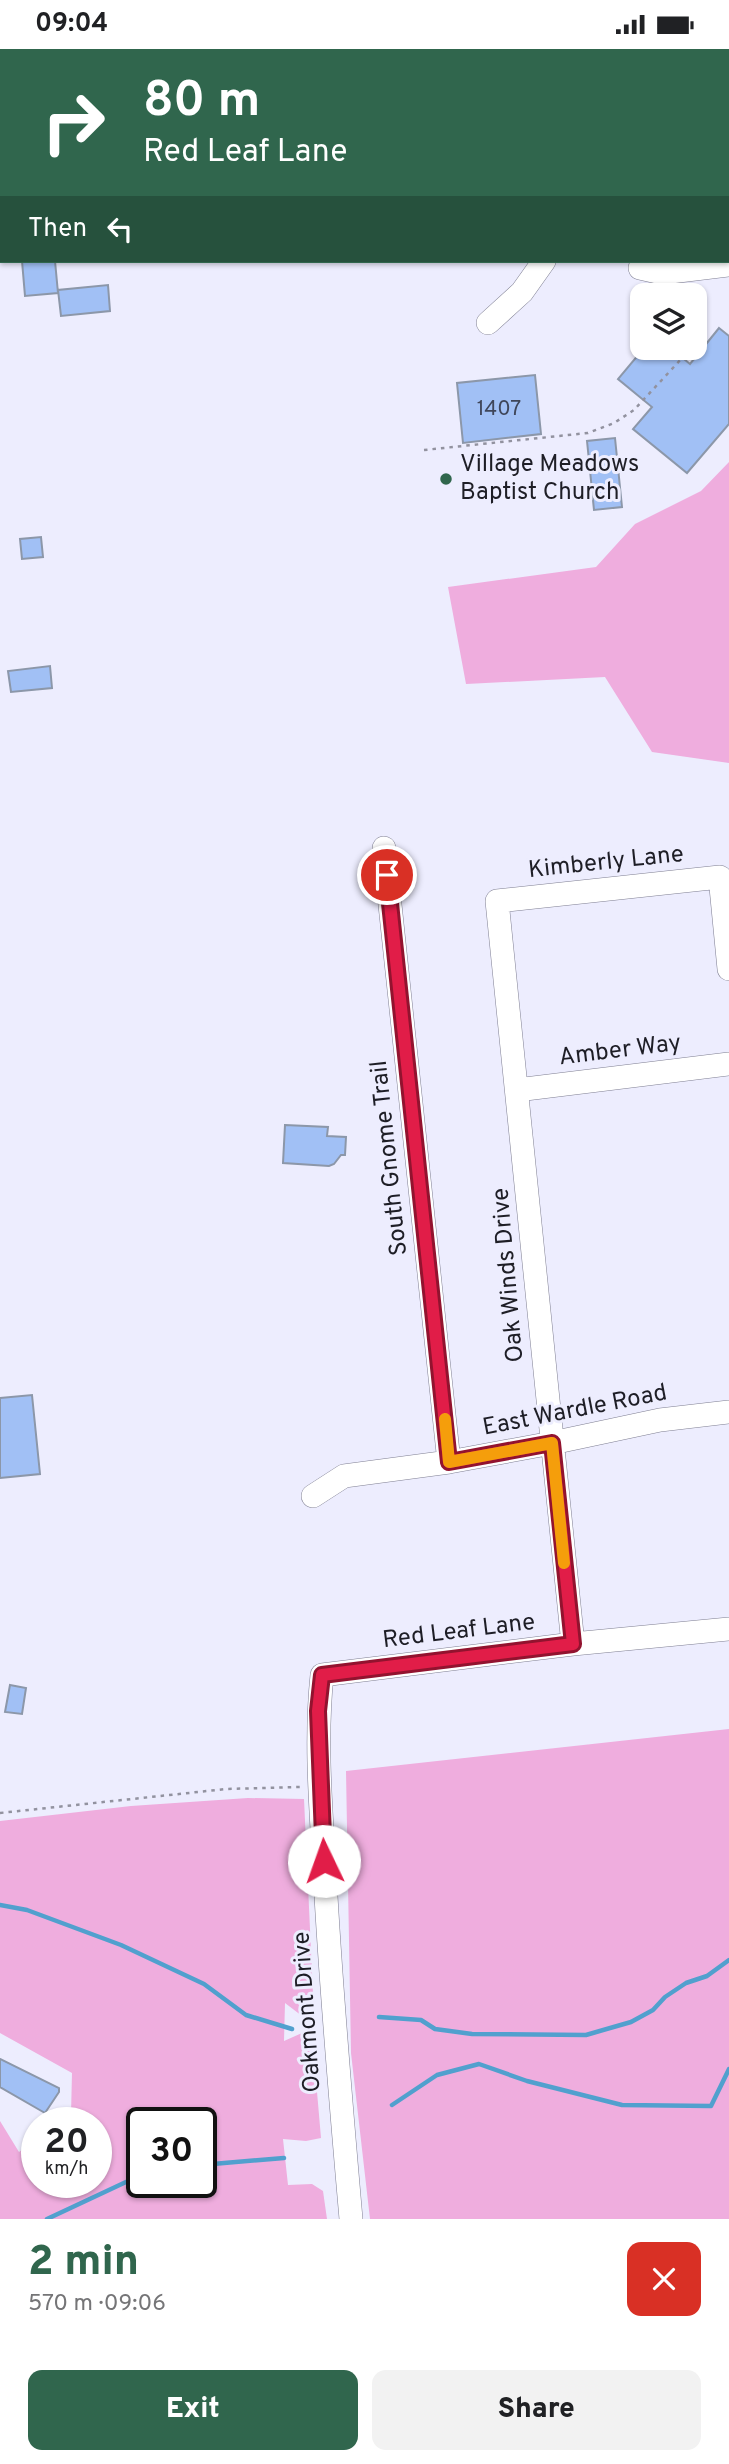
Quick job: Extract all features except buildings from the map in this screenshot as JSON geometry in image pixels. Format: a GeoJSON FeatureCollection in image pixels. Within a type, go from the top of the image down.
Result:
{"type":"FeatureCollection","features":[{"type":"Feature","properties":{"kind":"street"},"geometry":{"type":"LineString","coordinates":[[488,323],[522,292],[543,263]]}},
{"type":"Feature","properties":{"kind":"street"},"geometry":{"type":"LineString","coordinates":[[640,268],[662,273],[729,265]]}},
{"type":"Feature","properties":{"kind":"street","name":"South Gnome Trail"},"geometry":{"type":"LineString","coordinates":[[384,848],[449,1462]]}},
{"type":"Feature","properties":{"kind":"street","name":"Kimberly Lane"},"geometry":{"type":"LineString","coordinates":[[497,901],[720,877],[729,969]]}},
{"type":"Feature","properties":{"kind":"street","name":"Oak Winds Drive"},"geometry":{"type":"LineString","coordinates":[[497,901],[573,1644]]}},
{"type":"Feature","properties":{"kind":"street","name":"Amber Way"},"geometry":{"type":"LineString","coordinates":[[517,1090],[729,1064]]}},
{"type":"Feature","properties":{"kind":"street","name":"East Wardle Road"},"geometry":{"type":"LineString","coordinates":[[313,1496],[344,1476],[449,1462],[660,1420],[729,1412]]}},
{"type":"Feature","properties":{"kind":"street","name":"Red Leaf Lane"},"geometry":{"type":"LineString","coordinates":[[322,1675],[573,1644],[729,1629]]}},
{"type":"Feature","properties":{"kind":"street","name":"Oakmont Drive"},"geometry":{"type":"LineString","coordinates":[[322,1675],[318,1711],[320,1786],[332,2011],[351,2219]]}},
{"type":"Feature","properties":{"kind":"path"},"geometry":{"type":"LineString","coordinates":[[424,450],[588,433],[614,423],[634,410],[680,360]]}},
{"type":"Feature","properties":{"kind":"path"},"geometry":{"type":"LineString","coordinates":[[0,1813],[226,1789],[320,1786]]}},
{"type":"Feature","properties":{"kind":"shaded area"},"geometry":{"type":"Polygon","coordinates":[[[729,462],[729,763],[652,752],[605,677],[466,684],[448,587],[596,567],[635,524],[701,491],[729,462]]]}},
{"type":"Feature","properties":{"kind":"shaded area"},"geometry":{"type":"Polygon","coordinates":[[[729,1729],[729,2219],[370,2219],[351,2053],[346,1771],[729,1729]]]}},
{"type":"Feature","properties":{"kind":"shaded area"},"geometry":{"type":"Polygon","coordinates":[[[248,1798],[304,1799],[314,2016],[302,2016],[285,2003],[284,2041],[302,2033],[312,2034],[321,2138],[306,2141],[283,2139],[288,2185],[312,2184],[323,2191],[327,2219],[0,2219],[0,2121],[19,2152],[21,2151],[21,2198],[112,2198],[112,2107],[71,2107],[72,2073],[0,2033],[0,1821],[131,1806],[248,1798]]]}},
{"type":"Feature","properties":{"kind":"waterway"},"geometry":{"type":"LineString","coordinates":[[0,1905],[27,1910],[121,1945],[204,1984],[246,2015],[292,2029]]}},
{"type":"Feature","properties":{"kind":"waterway"},"geometry":{"type":"LineString","coordinates":[[379,2017],[421,2020],[435,2029],[472,2034],[586,2035],[631,2022],[653,2010],[665,1997],[686,1983],[707,1976],[729,1960]]}},
{"type":"Feature","properties":{"kind":"waterway"},"geometry":{"type":"LineString","coordinates":[[392,2105],[437,2075],[479,2064],[527,2081],[622,2105],[711,2106],[729,2069]]}},
{"type":"Feature","properties":{"kind":"waterway"},"geometry":{"type":"LineString","coordinates":[[217,2164],[284,2158]]}},
{"type":"Feature","properties":{"kind":"waterway"},"geometry":{"type":"LineString","coordinates":[[47,2219],[126,2182]]}},
{"type":"Feature","properties":{"kind":"slow traffic"},"geometry":{"type":"LineString","coordinates":[[445,1419],[449,1462],[552,1443],[564,1563]]}},
{"type":"Feature","properties":{"kind":"place","name":"Village Meadows Baptist Church"},"geometry":{"type":"Point","coordinates":[446,479]}},
{"type":"Feature","properties":{"kind":"route"},"geometry":{"type":"LineString","coordinates":[[324,1861],[318,1711],[322,1675],[573,1644],[552,1443],[449,1462],[387,875]]}}]}
